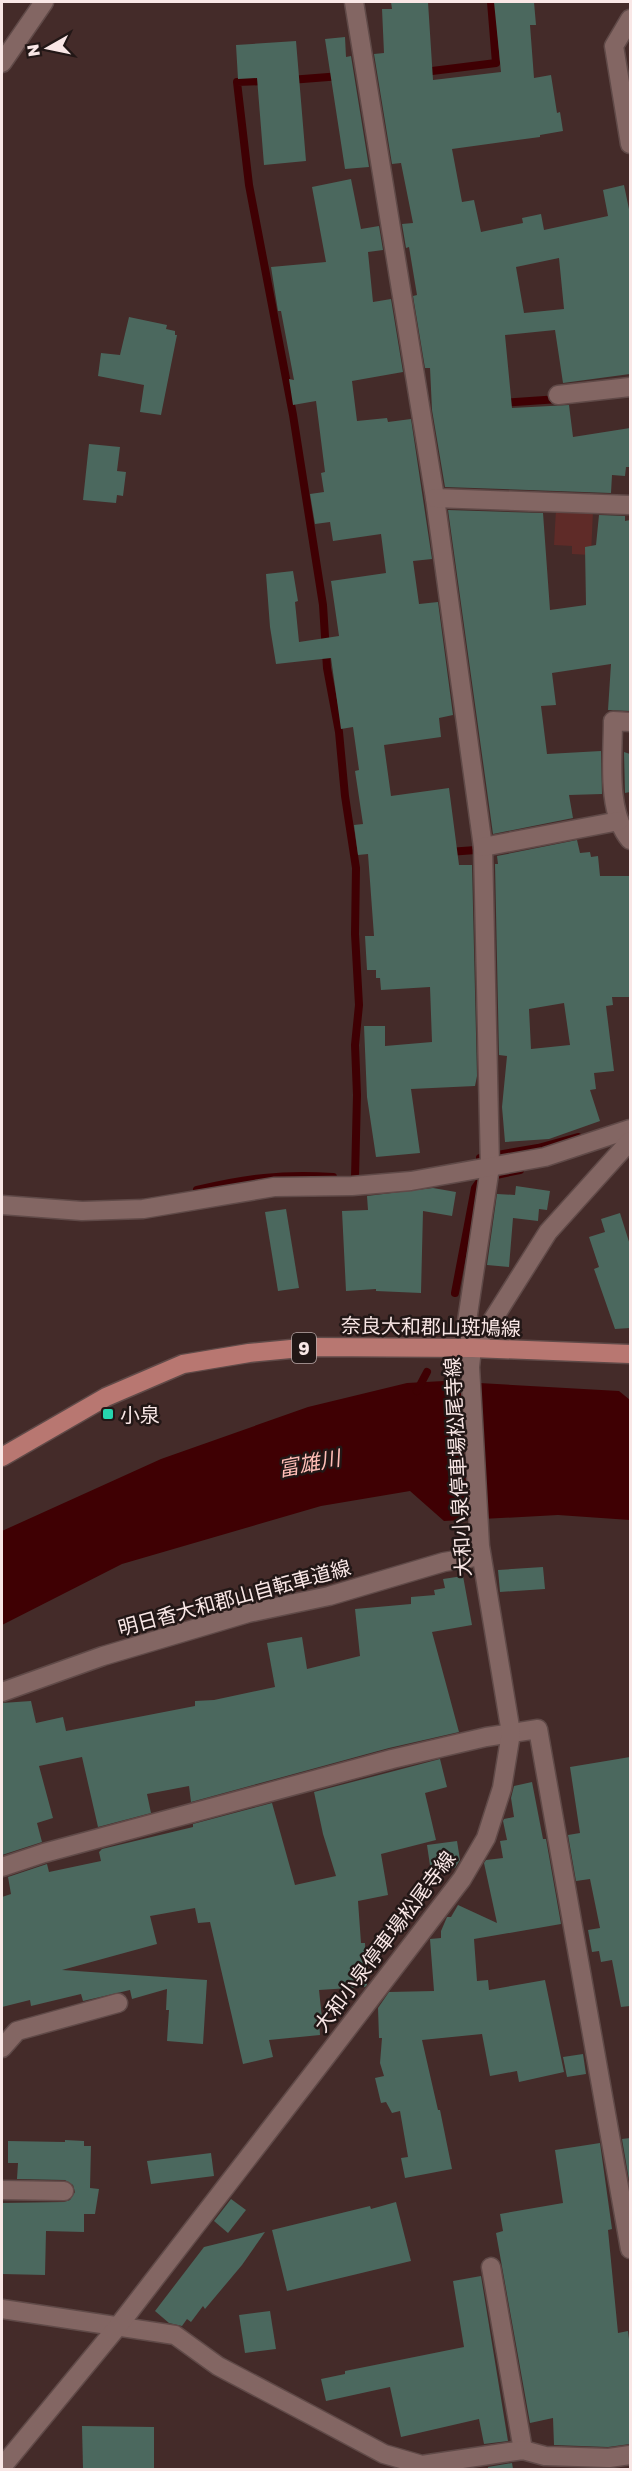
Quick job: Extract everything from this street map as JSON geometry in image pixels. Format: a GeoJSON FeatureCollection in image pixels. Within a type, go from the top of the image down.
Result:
{"type":"FeatureCollection","features":[{"type":"Feature","properties":{"kind":"main road","name":"奈良大和郡山斑鳩線"},"geometry":{"type":"LineString","coordinates":[[2,1457],[106,1398],[183,1364],[249,1353],[312,1347],[472,1348],[630,1354]]}},
{"type":"Feature","properties":{"kind":"street"},"geometry":{"type":"LineString","coordinates":[[2,63],[44,2]]}},
{"type":"Feature","properties":{"kind":"street"},"geometry":{"type":"LineString","coordinates":[[354,2],[435,498],[483,847],[490,1167],[467,1321],[472,1348]]}},
{"type":"Feature","properties":{"kind":"street"},"geometry":{"type":"LineString","coordinates":[[630,19],[614,46],[630,144]]}},
{"type":"Feature","properties":{"kind":"street"},"geometry":{"type":"LineString","coordinates":[[558,395],[630,387]]}},
{"type":"Feature","properties":{"kind":"street"},"geometry":{"type":"LineString","coordinates":[[435,498],[630,505]]}},
{"type":"Feature","properties":{"kind":"street"},"geometry":{"type":"LineString","coordinates":[[630,722],[613,721],[615,809],[622,830],[630,840]]}},
{"type":"Feature","properties":{"kind":"street"},"geometry":{"type":"LineString","coordinates":[[483,847],[619,821]]}},
{"type":"Feature","properties":{"kind":"street"},"geometry":{"type":"LineString","coordinates":[[2,1205],[82,1211],[143,1209],[274,1187],[411,1181],[545,1157],[630,1129]]}},
{"type":"Feature","properties":{"kind":"street","name":"大和小泉停車場松尾寺線"},"geometry":{"type":"LineString","coordinates":[[2,2467],[119,2325],[462,1879],[486,1838],[502,1788],[511,1733],[480,1551],[470,1367],[472,1348],[490,1324],[548,1232],[630,1141]]}},
{"type":"Feature","properties":{"kind":"street","name":"明日香大和郡山自転車道線"},"geometry":{"type":"LineString","coordinates":[[2,1692],[63,1669],[237,1616],[329,1596],[480,1551]]}},
{"type":"Feature","properties":{"kind":"street"},"geometry":{"type":"LineString","coordinates":[[2,1868],[44,1853],[392,1760],[538,1729],[630,2249]]}},
{"type":"Feature","properties":{"kind":"street"},"geometry":{"type":"LineString","coordinates":[[2,2048],[17,2031],[118,2003]]}},
{"type":"Feature","properties":{"kind":"street"},"geometry":{"type":"LineString","coordinates":[[2,2190],[64,2191]]}},
{"type":"Feature","properties":{"kind":"street"},"geometry":{"type":"LineString","coordinates":[[491,2267],[523,2450]]}},
{"type":"Feature","properties":{"kind":"street"},"geometry":{"type":"LineString","coordinates":[[2,2309],[175,2335],[218,2366],[383,2462],[422,2465],[523,2450],[545,2456],[601,2463],[630,2454]]}},
{"type":"Feature","properties":{"kind":"shaded area"},"geometry":{"type":"Polygon","coordinates":[[[556,509],[593,511],[591,555],[572,554],[572,546],[554,545],[556,509]]]}},
{"type":"Feature","properties":{"kind":"water","name":"富雄川"},"geometry":{"type":"Polygon","coordinates":[[[444,1381],[619,1391],[630,1400],[630,1520],[558,1515],[444,1521],[410,1491],[321,1506],[122,1564],[2,1625],[2,1531],[161,1459],[308,1407],[407,1383],[444,1381]]]}},
{"type":"Feature","properties":{"kind":"building"},"geometry":{"type":"Polygon","coordinates":[[[391,2],[428,2],[433,80],[501,72],[494,2],[534,2],[536,25],[530,25],[534,78],[551,75],[557,113],[560,112],[563,131],[540,135],[540,137],[452,149],[462,202],[474,200],[481,232],[523,223],[522,218],[541,214],[544,230],[608,216],[603,190],[624,185],[630,214],[630,374],[563,383],[555,330],[505,335],[512,408],[569,405],[573,437],[630,428],[630,467],[626,467],[625,476],[612,475],[611,493],[445,487],[432,410],[430,368],[425,368],[413,296],[417,295],[409,247],[406,248],[402,224],[413,223],[401,163],[392,164],[374,54],[384,53],[382,9],[392,9],[391,2]],[[559,258],[516,267],[524,313],[564,309],[559,258]]]}},
{"type":"Feature","properties":{"kind":"building"},"geometry":{"type":"Polygon","coordinates":[[[345,37],[346,57],[351,56],[369,167],[345,169],[325,39],[345,37]]]}},
{"type":"Feature","properties":{"kind":"building"},"geometry":{"type":"Polygon","coordinates":[[[296,41],[306,161],[264,165],[257,78],[238,79],[236,45],[296,41]]]}},
{"type":"Feature","properties":{"kind":"building"},"geometry":{"type":"Polygon","coordinates":[[[351,179],[361,229],[379,226],[383,250],[368,252],[373,302],[391,299],[403,372],[352,381],[357,421],[387,418],[388,422],[411,419],[432,559],[413,561],[419,604],[438,602],[453,715],[439,718],[441,737],[384,745],[391,796],[449,788],[459,865],[472,865],[477,1076],[475,1086],[411,1089],[420,1153],[376,1157],[367,1097],[364,1026],[385,1026],[385,1046],[432,1042],[430,987],[381,990],[380,978],[376,978],[376,970],[367,970],[365,936],[374,936],[368,854],[358,855],[354,825],[363,824],[355,771],[359,770],[353,727],[341,729],[331,658],[276,664],[270,627],[266,574],[293,571],[298,601],[295,602],[299,642],[339,636],[331,581],[386,573],[381,534],[333,541],[330,522],[315,524],[310,494],[324,492],[321,473],[325,472],[316,401],[293,405],[289,379],[294,380],[281,311],[278,311],[271,267],[326,262],[312,187],[351,179]]]}},
{"type":"Feature","properties":{"kind":"building"},"geometry":{"type":"Polygon","coordinates":[[[129,317],[167,325],[166,329],[175,331],[177,335],[161,415],[140,412],[144,385],[98,376],[101,353],[120,355],[129,317]]]}},
{"type":"Feature","properties":{"kind":"building"},"geometry":{"type":"Polygon","coordinates":[[[89,444],[120,447],[117,471],[126,472],[123,496],[117,495],[116,503],[83,500],[89,444]]]}},
{"type":"Feature","properties":{"kind":"building"},"geometry":{"type":"Polygon","coordinates":[[[448,510],[543,513],[550,610],[586,605],[585,547],[596,545],[599,515],[625,516],[625,521],[630,520],[630,711],[608,710],[611,664],[552,673],[556,705],[541,706],[547,754],[601,751],[602,794],[569,795],[573,818],[493,834],[448,510]]]}},
{"type":"Feature","properties":{"kind":"building"},"geometry":{"type":"Polygon","coordinates":[[[624,752],[630,754],[630,792],[625,793],[624,752]]]}},
{"type":"Feature","properties":{"kind":"building"},"geometry":{"type":"Polygon","coordinates":[[[577,840],[580,853],[590,852],[591,857],[598,856],[600,876],[630,876],[630,997],[612,997],[613,1005],[606,1006],[614,1071],[594,1073],[596,1089],[590,1090],[600,1121],[549,1139],[505,1142],[502,1107],[507,1056],[499,1055],[495,864],[498,864],[497,856],[577,840]],[[564,1003],[529,1009],[531,1049],[570,1045],[564,1003]]]}},
{"type":"Feature","properties":{"kind":"building"},"geometry":{"type":"Polygon","coordinates":[[[516,1186],[550,1191],[547,1210],[539,1209],[538,1221],[513,1218],[509,1267],[487,1265],[497,1194],[515,1195],[516,1186]]]}},
{"type":"Feature","properties":{"kind":"building"},"geometry":{"type":"Polygon","coordinates":[[[433,1188],[456,1192],[452,1216],[423,1211],[421,1293],[376,1291],[376,1289],[346,1291],[342,1211],[368,1210],[367,1196],[433,1188]]]}},
{"type":"Feature","properties":{"kind":"building"},"geometry":{"type":"Polygon","coordinates":[[[286,1209],[299,1288],[278,1291],[265,1212],[286,1209]]]}},
{"type":"Feature","properties":{"kind":"building"},"geometry":{"type":"Polygon","coordinates":[[[620,1213],[630,1245],[630,1328],[615,1329],[594,1269],[599,1267],[589,1237],[605,1232],[601,1219],[620,1213]]]}},
{"type":"Feature","properties":{"kind":"building"},"geometry":{"type":"Polygon","coordinates":[[[543,1567],[545,1589],[500,1592],[498,1570],[543,1567]]]}},
{"type":"Feature","properties":{"kind":"building"},"geometry":{"type":"Polygon","coordinates":[[[463,1576],[472,1625],[432,1632],[459,1732],[389,1748],[191,1802],[189,1786],[147,1794],[151,1813],[98,1827],[82,1757],[39,1766],[53,1818],[37,1823],[42,1842],[2,1855],[2,1703],[31,1701],[36,1723],[63,1717],[66,1731],[195,1706],[195,1701],[214,1700],[275,1687],[267,1643],[302,1637],[307,1669],[360,1656],[355,1609],[411,1604],[411,1597],[435,1595],[434,1590],[445,1588],[443,1579],[463,1576]]]}},
{"type":"Feature","properties":{"kind":"building"},"geometry":{"type":"Polygon","coordinates":[[[630,1757],[630,2006],[621,2007],[612,1960],[601,1962],[599,1951],[592,1952],[588,1930],[600,1928],[590,1879],[576,1881],[568,1835],[580,1833],[570,1767],[630,1757]]]}},
{"type":"Feature","properties":{"kind":"building"},"geometry":{"type":"Polygon","coordinates":[[[440,1759],[447,1787],[425,1793],[436,1840],[381,1854],[388,1895],[358,1901],[361,1943],[365,1943],[367,1985],[319,1990],[322,2018],[319,2019],[320,2035],[269,2040],[273,2057],[243,2064],[210,1922],[198,1923],[195,1908],[150,1916],[157,1944],[62,1970],[207,1980],[203,2044],[167,2041],[169,2010],[166,2010],[167,1989],[132,1999],[130,1990],[83,2001],[81,1994],[31,2006],[30,2000],[2,2007],[2,1897],[11,1894],[8,1877],[47,1864],[49,1872],[101,1861],[99,1852],[102,1849],[193,1827],[193,1824],[272,1803],[295,1885],[336,1876],[323,1834],[314,1792],[440,1759]]]}},
{"type":"Feature","properties":{"kind":"building"},"geometry":{"type":"Polygon","coordinates":[[[532,1782],[543,1839],[546,1839],[561,1924],[474,1939],[477,1981],[488,1980],[489,1990],[545,1980],[564,2072],[519,2082],[517,2071],[490,2076],[482,2034],[422,2040],[452,2169],[405,2178],[401,2158],[408,2157],[400,2111],[392,2113],[386,2102],[381,2103],[375,2078],[384,2076],[380,2063],[382,2038],[379,2038],[378,2008],[389,1992],[434,1991],[430,1939],[441,1938],[441,1931],[447,1917],[451,1917],[458,1905],[497,1923],[484,1863],[486,1860],[503,1858],[500,1841],[507,1840],[503,1821],[514,1817],[511,1798],[514,1786],[532,1782]]]}},
{"type":"Feature","properties":{"kind":"building"},"geometry":{"type":"Polygon","coordinates":[[[457,1841],[460,1860],[455,1868],[431,1872],[427,1845],[457,1841]]]}},
{"type":"Feature","properties":{"kind":"building"},"geometry":{"type":"Polygon","coordinates":[[[583,2054],[586,2074],[567,2077],[563,2057],[583,2054]]]}},
{"type":"Feature","properties":{"kind":"building"},"geometry":{"type":"Polygon","coordinates":[[[630,2138],[630,2180],[629,2180],[622,2139],[630,2138]]]}},
{"type":"Feature","properties":{"kind":"building"},"geometry":{"type":"Polygon","coordinates":[[[65,2140],[84,2141],[84,2146],[91,2146],[90,2188],[99,2189],[95,2214],[84,2214],[84,2232],[46,2231],[45,2275],[2,2274],[2,2203],[64,2202],[70,2200],[75,2192],[73,2185],[65,2180],[17,2179],[18,2163],[8,2163],[8,2141],[65,2142],[65,2140]]]}},
{"type":"Feature","properties":{"kind":"building"},"geometry":{"type":"Polygon","coordinates":[[[600,2143],[612,2229],[608,2230],[618,2333],[628,2331],[630,2347],[630,2444],[608,2447],[554,2445],[553,2418],[530,2423],[496,2233],[503,2231],[500,2214],[563,2203],[555,2150],[600,2143]]]}},
{"type":"Feature","properties":{"kind":"building"},"geometry":{"type":"Polygon","coordinates":[[[211,2153],[214,2176],[151,2184],[147,2161],[211,2153]]]}},
{"type":"Feature","properties":{"kind":"building"},"geometry":{"type":"Polygon","coordinates":[[[231,2199],[246,2210],[228,2233],[214,2221],[231,2199]]]}},
{"type":"Feature","properties":{"kind":"building"},"geometry":{"type":"Polygon","coordinates":[[[396,2202],[411,2261],[287,2291],[272,2230],[370,2206],[371,2209],[396,2202]]]}},
{"type":"Feature","properties":{"kind":"building"},"geometry":{"type":"Polygon","coordinates":[[[265,2232],[242,2265],[191,2322],[187,2319],[182,2326],[169,2323],[155,2311],[204,2247],[265,2232]]]}},
{"type":"Feature","properties":{"kind":"building"},"geometry":{"type":"Polygon","coordinates":[[[481,2276],[508,2441],[484,2444],[479,2419],[401,2437],[390,2387],[326,2401],[321,2379],[345,2374],[345,2371],[464,2347],[453,2281],[481,2276]]]}},
{"type":"Feature","properties":{"kind":"building"},"geometry":{"type":"Polygon","coordinates":[[[270,2311],[276,2349],[245,2353],[239,2315],[270,2311]]]}},
{"type":"Feature","properties":{"kind":"building"},"geometry":{"type":"Polygon","coordinates":[[[82,2426],[154,2427],[154,2469],[83,2469],[82,2426]]]}},
{"type":"Feature","properties":{"kind":"building"},"geometry":{"type":"Polygon","coordinates":[[[512,2463],[513,2469],[488,2469],[488,2467],[512,2463]]]}},
{"type":"Feature","properties":{"kind":"waterway"},"geometry":{"type":"LineString","coordinates":[[424,72],[496,63],[491,2]]}},
{"type":"Feature","properties":{"kind":"waterway"},"geometry":{"type":"LineString","coordinates":[[290,80],[341,76]]}},
{"type":"Feature","properties":{"kind":"waterway"},"geometry":{"type":"LineString","coordinates":[[266,81],[237,82],[249,185],[293,415],[323,605],[327,668],[339,732],[345,796],[356,868],[355,934],[359,1005],[355,1045],[357,1095],[355,1178]]}},
{"type":"Feature","properties":{"kind":"waterway"},"geometry":{"type":"LineString","coordinates":[[502,403],[559,399]]}},
{"type":"Feature","properties":{"kind":"waterway"},"geometry":{"type":"LineString","coordinates":[[448,852],[476,850]]}},
{"type":"Feature","properties":{"kind":"waterway"},"geometry":{"type":"LineString","coordinates":[[480,1158],[538,1148],[578,1137]]}},
{"type":"Feature","properties":{"kind":"waterway"},"geometry":{"type":"LineString","coordinates":[[455,1293],[475,1188],[482,1178],[520,1170]]}},
{"type":"Feature","properties":{"kind":"waterway"},"geometry":{"type":"LineString","coordinates":[[197,1190],[264,1178],[333,1177]]}},
{"type":"Feature","properties":{"kind":"waterway"},"geometry":{"type":"LineString","coordinates":[[417,1391],[427,1372]]}},
{"type":"Feature","properties":{"kind":"place","name":"小泉"},"geometry":{"type":"Point","coordinates":[108,1414]}}]}
